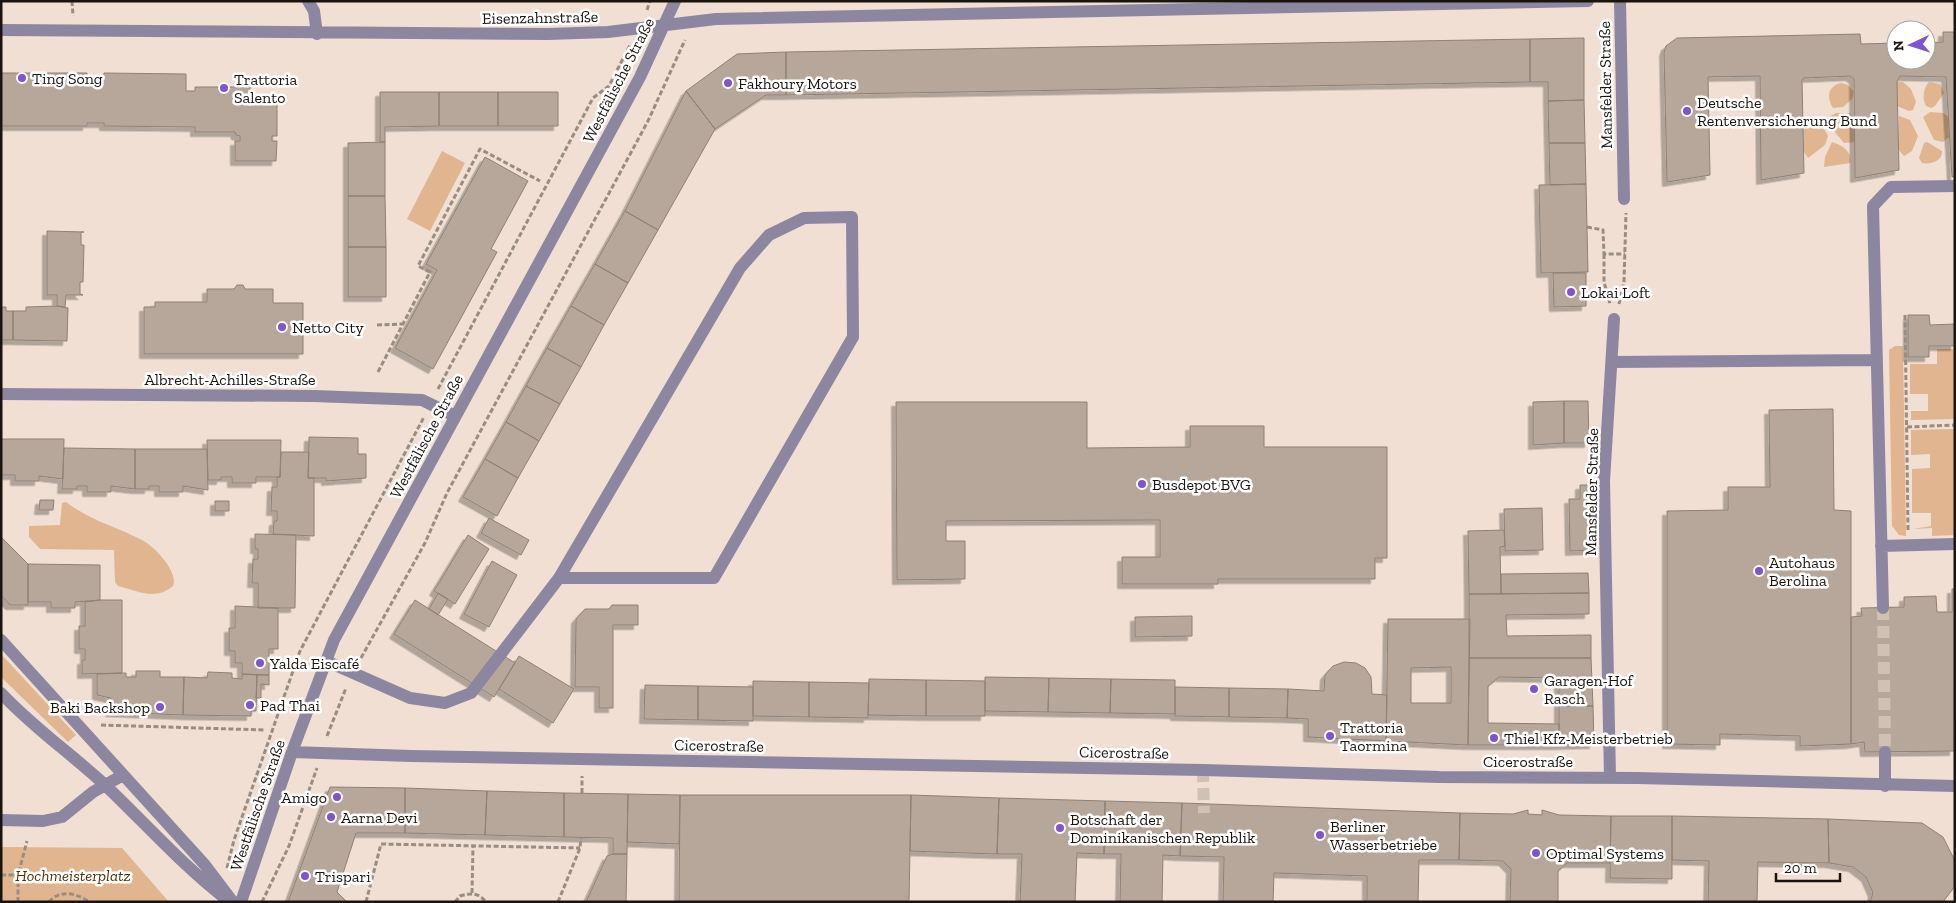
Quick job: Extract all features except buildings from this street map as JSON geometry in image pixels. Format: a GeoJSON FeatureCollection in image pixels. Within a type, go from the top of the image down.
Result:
{"type":"FeatureCollection","features":[{"type":"Feature","properties":{"kind":"street"},"geometry":{"type":"LineString","coordinates":[[308,1],[314,11],[317,34]]}},
{"type":"Feature","properties":{"kind":"street","name":"Westfälische Straße"},"geometry":{"type":"LineString","coordinates":[[241,902],[292,752],[334,640],[640,77],[675,1]]}},
{"type":"Feature","properties":{"kind":"street","name":"Eisenzahnstraße"},"geometry":{"type":"LineString","coordinates":[[1,30],[317,34],[548,34],[608,32],[665,24],[736,18],[1588,1]]}},
{"type":"Feature","properties":{"kind":"street","name":"Mansfelder Straße"},"geometry":{"type":"LineString","coordinates":[[1620,1],[1625,204]]}},
{"type":"Feature","properties":{"kind":"street"},"geometry":{"type":"LineString","coordinates":[[1882,608],[1874,206],[1891,187],[1955,186]]}},
{"type":"Feature","properties":{"kind":"street"},"geometry":{"type":"LineString","coordinates":[[326,661],[410,698],[445,703],[471,693],[559,578],[740,268],[769,235],[804,218],[852,217],[853,337],[714,578],[559,578]]}},
{"type":"Feature","properties":{"kind":"street","name":"Mansfelder Straße"},"geometry":{"type":"LineString","coordinates":[[1610,778],[1604,481],[1614,319]]}},
{"type":"Feature","properties":{"kind":"street"},"geometry":{"type":"LineString","coordinates":[[1612,362],[1877,360]]}},
{"type":"Feature","properties":{"kind":"street","name":"Albrecht-Achilles-Straße"},"geometry":{"type":"LineString","coordinates":[[1,394],[314,396],[422,400],[455,416]]}},
{"type":"Feature","properties":{"kind":"street"},"geometry":{"type":"LineString","coordinates":[[1881,546],[1955,544]]}},
{"type":"Feature","properties":{"kind":"street"},"geometry":{"type":"LineString","coordinates":[[1,640],[205,865],[233,902]]}},
{"type":"Feature","properties":{"kind":"street"},"geometry":{"type":"LineString","coordinates":[[1,693],[22,716],[64,748],[105,785],[188,869],[229,902]]}},
{"type":"Feature","properties":{"kind":"street","name":"Cicerostraße"},"geometry":{"type":"LineString","coordinates":[[292,752],[411,756],[1955,786]]}},
{"type":"Feature","properties":{"kind":"street"},"geometry":{"type":"LineString","coordinates":[[1885,752],[1885,786]]}},
{"type":"Feature","properties":{"kind":"street"},"geometry":{"type":"LineString","coordinates":[[1,820],[43,821],[62,817],[105,785],[123,775]]}},
{"type":"Feature","properties":{"kind":"path"},"geometry":{"type":"LineString","coordinates":[[365,650],[425,543],[447,493],[648,121],[673,67]]}},
{"type":"Feature","properties":{"kind":"path"},"geometry":{"type":"LineString","coordinates":[[440,385],[593,98],[609,86],[614,76]]}},
{"type":"Feature","properties":{"kind":"path"},"geometry":{"type":"LineString","coordinates":[[378,372],[430,272],[418,266],[480,149],[540,181]]}},
{"type":"Feature","properties":{"kind":"path"},"geometry":{"type":"LineString","coordinates":[[1614,319],[1624,282],[1625,204]]}},
{"type":"Feature","properties":{"kind":"path"},"geometry":{"type":"LineString","coordinates":[[1587,227],[1603,230],[1604,282],[1614,319]]}},
{"type":"Feature","properties":{"kind":"path"},"geometry":{"type":"LineString","coordinates":[[1604,254],[1625,254]]}},
{"type":"Feature","properties":{"kind":"path"},"geometry":{"type":"LineString","coordinates":[[1905,315],[1908,545]]}},
{"type":"Feature","properties":{"kind":"path"},"geometry":{"type":"LineString","coordinates":[[376,325],[403,324]]}},
{"type":"Feature","properties":{"kind":"path"},"geometry":{"type":"LineString","coordinates":[[1907,427],[1955,425]]}},
{"type":"Feature","properties":{"kind":"path"},"geometry":{"type":"LineString","coordinates":[[330,730],[341,698]]}},
{"type":"Feature","properties":{"kind":"path"},"geometry":{"type":"LineString","coordinates":[[101,725],[264,730]]}},
{"type":"Feature","properties":{"kind":"path"},"geometry":{"type":"LineString","coordinates":[[262,902],[288,846],[316,770]]}},
{"type":"Feature","properties":{"kind":"path"},"geometry":{"type":"LineString","coordinates":[[558,902],[580,848],[581,837]]}},
{"type":"Feature","properties":{"kind":"path"},"geometry":{"type":"LineString","coordinates":[[18,902],[18,875],[27,841]]}},
{"type":"Feature","properties":{"kind":"path"},"geometry":{"type":"LineString","coordinates":[[366,902],[381,844],[580,848]]}},
{"type":"Feature","properties":{"kind":"path"},"geometry":{"type":"LineString","coordinates":[[472,893],[473,846]]}},
{"type":"Feature","properties":{"kind":"path"},"geometry":{"type":"LineString","coordinates":[[1,875],[18,875]]}},
{"type":"Feature","properties":{"kind":"path"},"geometry":{"type":"LineString","coordinates":[[49,902],[53,897],[66,893],[81,896],[89,902]]}},
{"type":"Feature","properties":{"kind":"path"},"geometry":{"type":"LineString","coordinates":[[456,902],[460,896],[472,893],[481,896],[486,902]]}},
{"type":"Feature","properties":{"kind":"green space"},"geometry":{"type":"Polygon","coordinates":[[[1897,82],[1903,82],[1911,89],[1916,102],[1913,110],[1909,111],[1897,106],[1897,82]]]}},
{"type":"Feature","properties":{"kind":"green space"},"geometry":{"type":"Polygon","coordinates":[[[1929,82],[1940,84],[1944,93],[1935,106],[1931,108],[1926,106],[1924,97],[1925,88],[1929,82]]]}},
{"type":"Feature","properties":{"kind":"green space"},"geometry":{"type":"Polygon","coordinates":[[[1841,83],[1848,85],[1854,92],[1852,99],[1843,107],[1833,108],[1829,100],[1830,92],[1833,87],[1841,83]]]}},
{"type":"Feature","properties":{"kind":"green space"},"geometry":{"type":"Polygon","coordinates":[[[1930,112],[1943,113],[1949,117],[1950,136],[1943,142],[1934,140],[1923,117],[1930,112]]]}},
{"type":"Feature","properties":{"kind":"green space"},"geometry":{"type":"Polygon","coordinates":[[[1836,113],[1850,113],[1855,121],[1855,142],[1844,143],[1833,130],[1829,117],[1836,113]]]}},
{"type":"Feature","properties":{"kind":"green space"},"geometry":{"type":"Polygon","coordinates":[[[1899,116],[1910,120],[1918,136],[1912,151],[1904,156],[1898,149],[1899,116]]]}},
{"type":"Feature","properties":{"kind":"green space"},"geometry":{"type":"Polygon","coordinates":[[[1806,118],[1816,122],[1828,136],[1825,145],[1808,158],[1804,152],[1803,122],[1806,118]]]}},
{"type":"Feature","properties":{"kind":"green space"},"geometry":{"type":"Polygon","coordinates":[[[1832,142],[1848,152],[1850,163],[1824,167],[1825,157],[1832,142]]]}},
{"type":"Feature","properties":{"kind":"green space"},"geometry":{"type":"Polygon","coordinates":[[[1927,142],[1942,151],[1942,154],[1935,162],[1922,163],[1919,158],[1924,143],[1927,142]]]}},
{"type":"Feature","properties":{"kind":"green space"},"geometry":{"type":"Polygon","coordinates":[[[442,151],[465,163],[430,231],[407,219],[442,151]]]}},
{"type":"Feature","properties":{"kind":"green space"},"geometry":{"type":"Polygon","coordinates":[[[1895,346],[1903,346],[1906,536],[1899,535],[1892,526],[1889,350],[1895,346]]]}},
{"type":"Feature","properties":{"kind":"green space"},"geometry":{"type":"Polygon","coordinates":[[[1937,349],[1955,349],[1955,419],[1911,420],[1911,411],[1928,411],[1928,394],[1910,394],[1910,364],[1937,364],[1937,349]]]}},
{"type":"Feature","properties":{"kind":"green space"},"geometry":{"type":"Polygon","coordinates":[[[1955,429],[1955,535],[1932,536],[1932,528],[1913,529],[1931,526],[1931,513],[1912,513],[1912,469],[1930,468],[1930,454],[1911,455],[1911,430],[1955,429]]]}},
{"type":"Feature","properties":{"kind":"green space"},"geometry":{"type":"Polygon","coordinates":[[[66,502],[84,514],[147,543],[169,567],[174,580],[173,586],[160,593],[146,594],[118,586],[115,582],[114,550],[40,549],[29,537],[29,526],[60,525],[62,503],[66,502]]]}},
{"type":"Feature","properties":{"kind":"green space"},"geometry":{"type":"Polygon","coordinates":[[[1,654],[76,735],[68,742],[1,677],[1,654]]]}},
{"type":"Feature","properties":{"kind":"green space","name":"Hochmeisterplatz"},"geometry":{"type":"Polygon","coordinates":[[[1,847],[122,848],[169,902],[1,902],[1,847]]]}},
{"type":"Feature","properties":{"kind":"tunnel"},"geometry":{"type":"LineString","coordinates":[[1883,608],[1885,752]]}},
{"type":"Feature","properties":{"kind":"tunnel"},"geometry":{"type":"LineString","coordinates":[[1203,770],[1204,813]]}},
{"type":"Feature","properties":{"kind":"place","name":"Ting Song"},"geometry":{"type":"Point","coordinates":[22,78]}},
{"type":"Feature","properties":{"kind":"place","name":"Fakhoury Motors"},"geometry":{"type":"Point","coordinates":[728,83]}},
{"type":"Feature","properties":{"kind":"place","name":"Trattoria Salento"},"geometry":{"type":"Point","coordinates":[224,88]}},
{"type":"Feature","properties":{"kind":"place","name":"Deutsche Rentenversicherung Bund"},"geometry":{"type":"Point","coordinates":[1687,111]}},
{"type":"Feature","properties":{"kind":"place","name":"Lokai Loft"},"geometry":{"type":"Point","coordinates":[1571,292]}},
{"type":"Feature","properties":{"kind":"place","name":"Netto City"},"geometry":{"type":"Point","coordinates":[282,327]}},
{"type":"Feature","properties":{"kind":"place","name":"Busdepot BVG"},"geometry":{"type":"Point","coordinates":[1142,484]}},
{"type":"Feature","properties":{"kind":"place","name":"Autohaus Berolina"},"geometry":{"type":"Point","coordinates":[1759,571]}},
{"type":"Feature","properties":{"kind":"place","name":"Yalda Eiscafé"},"geometry":{"type":"Point","coordinates":[260,663]}},
{"type":"Feature","properties":{"kind":"place","name":"Garagen-Hof Rasch"},"geometry":{"type":"Point","coordinates":[1534,689]}},
{"type":"Feature","properties":{"kind":"place","name":"Pad Thai"},"geometry":{"type":"Point","coordinates":[250,705]}},
{"type":"Feature","properties":{"kind":"place","name":"Baki Backshop"},"geometry":{"type":"Point","coordinates":[160,707]}},
{"type":"Feature","properties":{"kind":"place","name":"Trattoria Taormina"},"geometry":{"type":"Point","coordinates":[1330,736]}},
{"type":"Feature","properties":{"kind":"place","name":"Thiel Kfz-Meisterbetrieb"},"geometry":{"type":"Point","coordinates":[1494,738]}},
{"type":"Feature","properties":{"kind":"place","name":"Amigo"},"geometry":{"type":"Point","coordinates":[337,797]}},
{"type":"Feature","properties":{"kind":"place","name":"Aarna Devi"},"geometry":{"type":"Point","coordinates":[331,817]}},
{"type":"Feature","properties":{"kind":"place","name":"Botschaft der Dominikanischen Republik"},"geometry":{"type":"Point","coordinates":[1060,828]}},
{"type":"Feature","properties":{"kind":"place","name":"Berliner Wasserbetriebe"},"geometry":{"type":"Point","coordinates":[1320,835]}},
{"type":"Feature","properties":{"kind":"place","name":"Optimal Systems"},"geometry":{"type":"Point","coordinates":[1536,853]}},
{"type":"Feature","properties":{"kind":"place","name":"Trispari"},"geometry":{"type":"Point","coordinates":[305,876]}}]}
